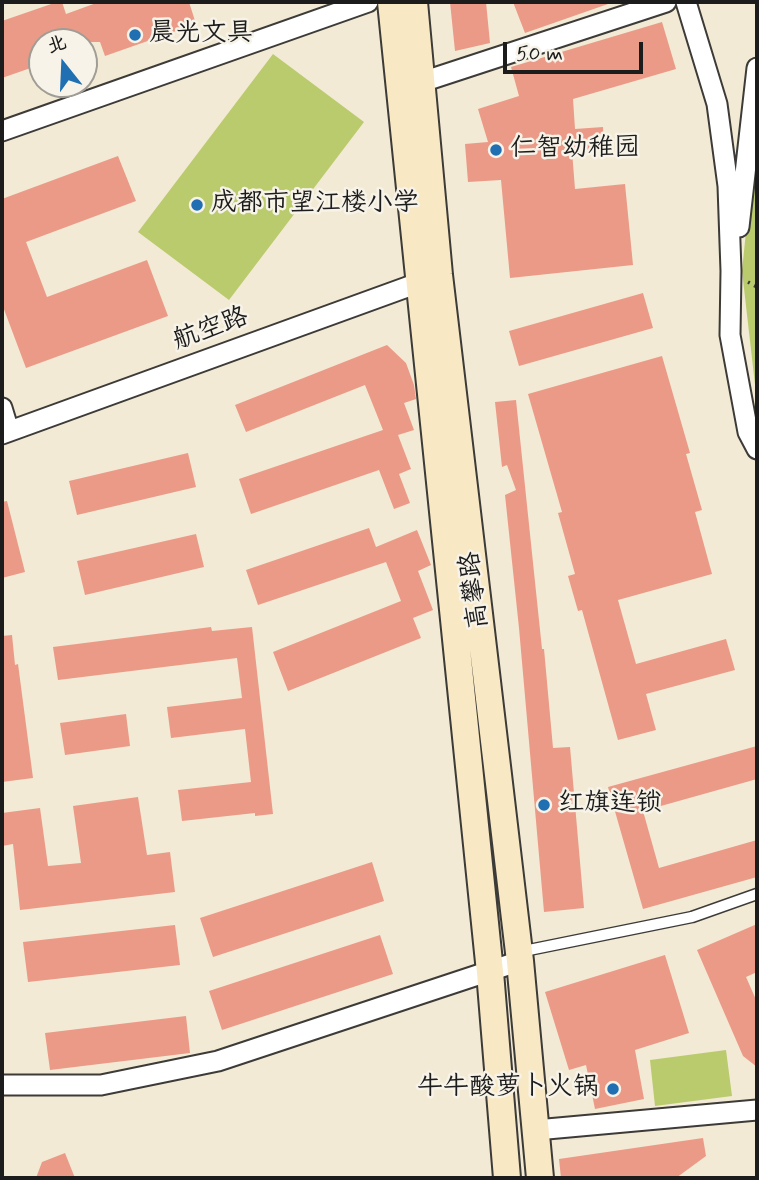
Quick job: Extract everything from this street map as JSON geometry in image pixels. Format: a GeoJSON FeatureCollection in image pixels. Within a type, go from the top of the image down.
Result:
{"type":"FeatureCollection","features":[{"type":"Feature","properties":{"kind":"main road","name":"高攀路"},"geometry":{"type":"LineString","coordinates":[[391,2],[519,957],[540,1178]]}},
{"type":"Feature","properties":{"kind":"main road","name":"高攀路"},"geometry":{"type":"LineString","coordinates":[[414,2],[422,82],[429,279],[508,1178]]}},
{"type":"Feature","properties":{"kind":"street"},"geometry":{"type":"LineString","coordinates":[[2,131],[368,2]]}},
{"type":"Feature","properties":{"kind":"street"},"geometry":{"type":"LineString","coordinates":[[422,82],[666,2]]}},
{"type":"Feature","properties":{"kind":"street"},"geometry":{"type":"LineString","coordinates":[[686,2],[717,104],[728,187],[730,335],[748,432],[757,449]]}},
{"type":"Feature","properties":{"kind":"street"},"geometry":{"type":"LineString","coordinates":[[731,271],[739,231],[757,68]]}},
{"type":"Feature","properties":{"kind":"street","name":"航空路"},"geometry":{"type":"LineString","coordinates":[[5,433],[429,279]]}},
{"type":"Feature","properties":{"kind":"street"},"geometry":{"type":"LineString","coordinates":[[2,408],[5,433]]}},
{"type":"Feature","properties":{"kind":"street"},"geometry":{"type":"LineString","coordinates":[[2,1085],[101,1084],[218,1062],[490,972],[519,957]]}},
{"type":"Feature","properties":{"kind":"street"},"geometry":{"type":"LineString","coordinates":[[536,1130],[757,1110]]}},
{"type":"Feature","properties":{"kind":"lane"},"geometry":{"type":"LineString","coordinates":[[519,957],[692,917],[757,894]]}},
{"type":"Feature","properties":{"kind":"green space"},"geometry":{"type":"Polygon","coordinates":[[[273,54],[364,122],[229,300],[138,232],[273,54]]]}},
{"type":"Feature","properties":{"kind":"green space"},"geometry":{"type":"Polygon","coordinates":[[[757,123],[757,402],[742,271],[757,123]]]}},
{"type":"Feature","properties":{"kind":"green space"},"geometry":{"type":"Polygon","coordinates":[[[726,1050],[732,1096],[655,1106],[650,1060],[726,1050]]]}},
{"type":"Feature","properties":{"kind":"building"},"geometry":{"type":"Polygon","coordinates":[[[57,2],[62,2],[66,14],[99,2],[189,2],[196,24],[105,56],[98,42],[98,28],[28,28],[28,69],[2,78],[2,21],[57,2]]]}},
{"type":"Feature","properties":{"kind":"building"},"geometry":{"type":"Polygon","coordinates":[[[450,2],[486,2],[490,43],[455,51],[450,2]]]}},
{"type":"Feature","properties":{"kind":"building"},"geometry":{"type":"Polygon","coordinates":[[[513,2],[608,2],[608,4],[525,33],[513,2]]]}},
{"type":"Feature","properties":{"kind":"building"},"geometry":{"type":"Polygon","coordinates":[[[662,22],[676,69],[573,99],[575,129],[603,127],[604,148],[572,151],[575,189],[625,184],[633,265],[510,278],[501,180],[468,182],[465,144],[488,142],[478,109],[519,96],[511,67],[662,22]]]}},
{"type":"Feature","properties":{"kind":"building","name":"成都市望江楼小学"},"geometry":{"type":"Polygon","coordinates":[[[118,156],[136,201],[26,242],[47,297],[147,260],[168,316],[26,368],[2,304],[2,199],[118,156]]]}},
{"type":"Feature","properties":{"kind":"building"},"geometry":{"type":"Polygon","coordinates":[[[643,293],[653,328],[519,366],[509,331],[643,293]]]}},
{"type":"Feature","properties":{"kind":"building"},"geometry":{"type":"Polygon","coordinates":[[[387,345],[406,363],[414,385],[416,399],[404,403],[414,430],[398,435],[411,469],[399,474],[410,503],[394,509],[379,470],[251,514],[239,479],[383,430],[365,385],[246,432],[235,405],[387,345]]]}},
{"type":"Feature","properties":{"kind":"building"},"geometry":{"type":"Polygon","coordinates":[[[662,356],[690,453],[686,454],[702,510],[695,512],[712,574],[618,600],[636,664],[726,639],[735,670],[646,694],[656,730],[618,740],[582,610],[578,611],[568,576],[575,574],[558,513],[562,512],[528,394],[662,356]]]}},
{"type":"Feature","properties":{"kind":"building"},"geometry":{"type":"Polygon","coordinates":[[[516,400],[553,748],[570,747],[584,908],[544,912],[505,495],[516,490],[507,465],[502,467],[495,402],[516,400]]]}},
{"type":"Feature","properties":{"kind":"building"},"geometry":{"type":"Polygon","coordinates":[[[188,453],[196,487],[77,515],[69,481],[188,453]]]}},
{"type":"Feature","properties":{"kind":"building"},"geometry":{"type":"Polygon","coordinates":[[[7,501],[25,572],[2,578],[2,502],[7,501]]]}},
{"type":"Feature","properties":{"kind":"building"},"geometry":{"type":"Polygon","coordinates":[[[369,528],[376,547],[417,530],[431,565],[418,571],[433,610],[413,618],[421,638],[288,691],[273,652],[401,601],[386,562],[258,605],[246,570],[369,528]]]}},
{"type":"Feature","properties":{"kind":"building"},"geometry":{"type":"Polygon","coordinates":[[[196,534],[204,567],[85,595],[77,561],[196,534]]]}},
{"type":"Feature","properties":{"kind":"building"},"geometry":{"type":"Polygon","coordinates":[[[211,627],[212,631],[252,627],[273,814],[255,816],[255,813],[182,821],[178,790],[251,782],[245,729],[171,738],[167,707],[242,698],[237,658],[58,680],[53,647],[211,627]]]}},
{"type":"Feature","properties":{"kind":"building"},"geometry":{"type":"Polygon","coordinates":[[[12,635],[33,778],[2,782],[2,636],[12,635]]]}},
{"type":"Feature","properties":{"kind":"building"},"geometry":{"type":"Polygon","coordinates":[[[126,714],[130,746],[65,755],[60,723],[126,714]]]}},
{"type":"Feature","properties":{"kind":"building"},"geometry":{"type":"Polygon","coordinates":[[[757,746],[757,779],[643,811],[659,868],[757,840],[757,877],[643,909],[608,787],[757,746]]]}},
{"type":"Feature","properties":{"kind":"building"},"geometry":{"type":"Polygon","coordinates":[[[138,797],[147,855],[170,852],[175,892],[20,910],[13,844],[2,846],[2,813],[40,808],[48,866],[81,863],[73,806],[138,797]]]}},
{"type":"Feature","properties":{"kind":"building"},"geometry":{"type":"Polygon","coordinates":[[[372,862],[384,901],[213,957],[200,918],[372,862]]]}},
{"type":"Feature","properties":{"kind":"building"},"geometry":{"type":"Polygon","coordinates":[[[757,924],[757,972],[746,977],[757,1002],[757,1067],[743,1056],[697,950],[757,924]]]}},
{"type":"Feature","properties":{"kind":"building"},"geometry":{"type":"Polygon","coordinates":[[[175,925],[180,965],[28,982],[23,942],[175,925]]]}},
{"type":"Feature","properties":{"kind":"building"},"geometry":{"type":"Polygon","coordinates":[[[380,935],[393,974],[222,1030],[209,991],[380,935]]]}},
{"type":"Feature","properties":{"kind":"building"},"geometry":{"type":"Polygon","coordinates":[[[665,955],[689,1033],[635,1050],[644,1099],[595,1109],[586,1065],[569,1070],[545,992],[665,955]]]}},
{"type":"Feature","properties":{"kind":"building"},"geometry":{"type":"Polygon","coordinates":[[[186,1016],[190,1053],[50,1070],[45,1033],[186,1016]]]}},
{"type":"Feature","properties":{"kind":"building"},"geometry":{"type":"Polygon","coordinates":[[[703,1138],[706,1156],[676,1178],[561,1178],[559,1159],[703,1138]]]}},
{"type":"Feature","properties":{"kind":"building"},"geometry":{"type":"Polygon","coordinates":[[[65,1153],[75,1178],[36,1178],[42,1162],[65,1153]]]}},
{"type":"Feature","properties":{"kind":"place","name":"晨光文具"},"geometry":{"type":"Point","coordinates":[135,35]}},
{"type":"Feature","properties":{"kind":"place","name":"仁智幼稚园"},"geometry":{"type":"Point","coordinates":[496,150]}},
{"type":"Feature","properties":{"kind":"place","name":"成都市望江楼小学"},"geometry":{"type":"Point","coordinates":[197,205]}},
{"type":"Feature","properties":{"kind":"place","name":"红旗连锁"},"geometry":{"type":"Point","coordinates":[544,805]}},
{"type":"Feature","properties":{"kind":"place","name":"牛牛酸萝卜火锅"},"geometry":{"type":"Point","coordinates":[613,1089]}}]}
